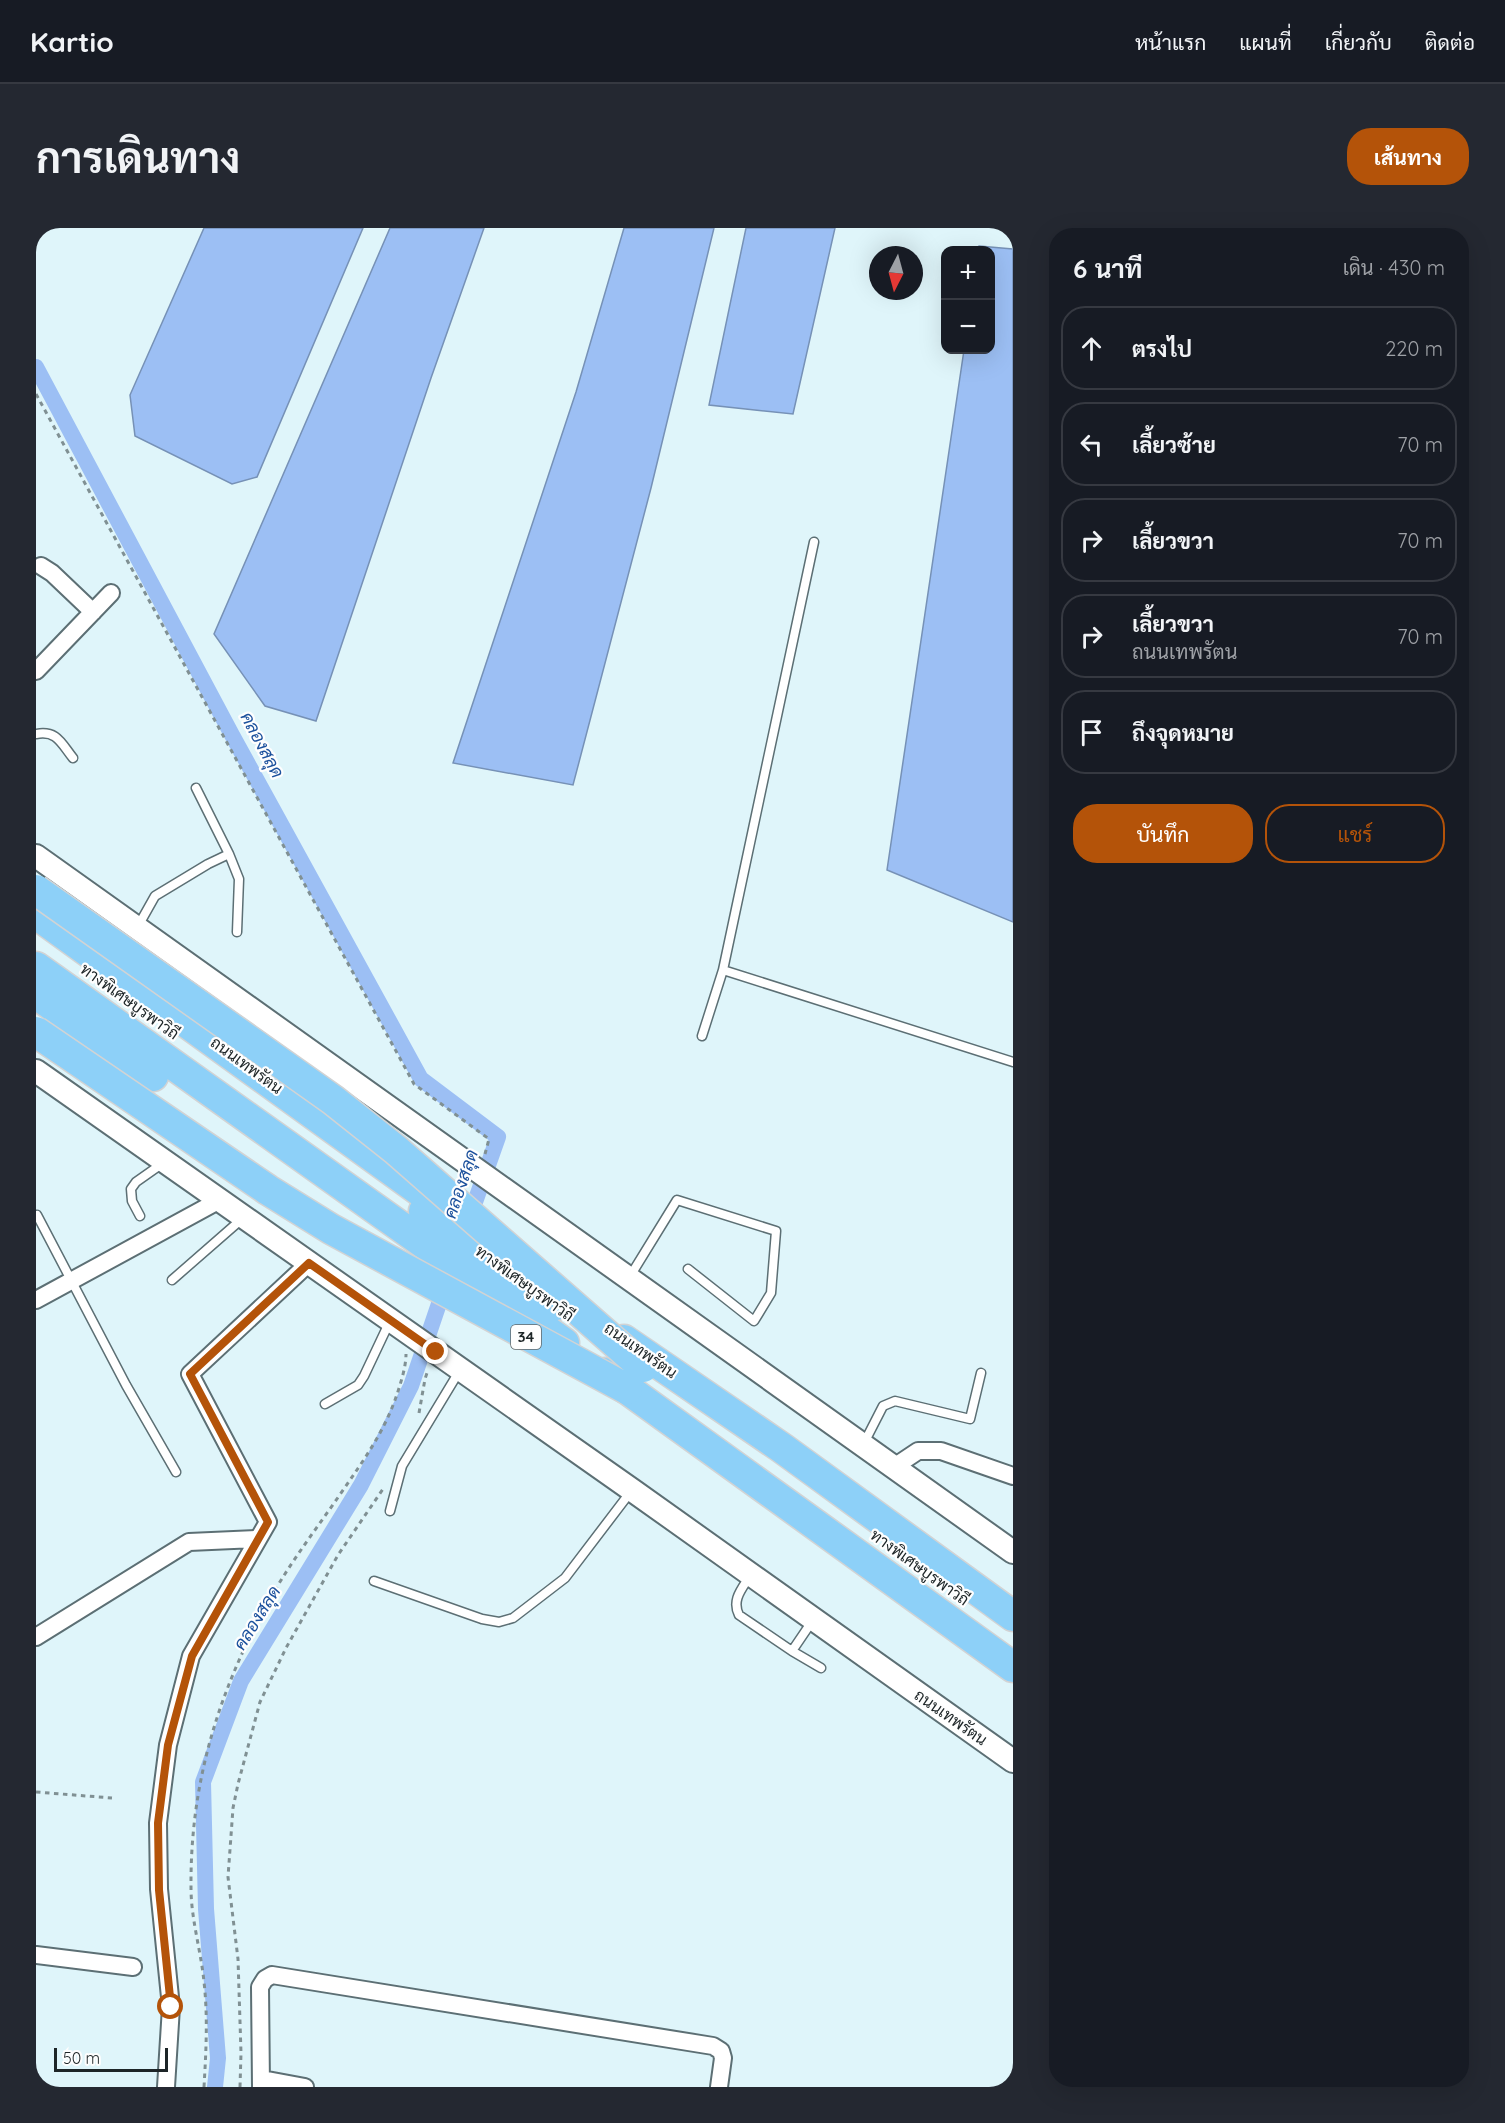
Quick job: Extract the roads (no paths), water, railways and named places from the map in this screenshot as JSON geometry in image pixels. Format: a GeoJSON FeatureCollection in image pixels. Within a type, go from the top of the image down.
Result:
{"type":"FeatureCollection","features":[{"type":"Feature","properties":{"kind":"highway"},"geometry":{"type":"LineString","coordinates":[[36,890],[333,1100],[396,1150],[635,1378]]}},
{"type":"Feature","properties":{"kind":"highway","name":"ถนนเทพรัตน"},"geometry":{"type":"LineString","coordinates":[[36,914],[642,1353],[782,1448],[1013,1616]]}},
{"type":"Feature","properties":{"kind":"highway","name":"ทางพิเศษบูรพาวิถี"},"geometry":{"type":"LineString","coordinates":[[36,934],[635,1378],[1013,1667]]}},
{"type":"Feature","properties":{"kind":"highway","name":"ทางพิเศษบูรพาวิถี"},"geometry":{"type":"LineString","coordinates":[[36,967],[1013,1634]]}},
{"type":"Feature","properties":{"kind":"highway","name":"34"},"geometry":{"type":"LineString","coordinates":[[36,994],[618,1401],[1013,1684]]}},
{"type":"Feature","properties":{"kind":"highway"},"geometry":{"type":"LineString","coordinates":[[36,1032],[268,1190],[331,1229],[635,1378]]}},
{"type":"Feature","properties":{"kind":"main road"},"geometry":{"type":"LineString","coordinates":[[36,856],[1013,1552]]}},
{"type":"Feature","properties":{"kind":"main road","name":"ถนนเทพรัตน"},"geometry":{"type":"LineString","coordinates":[[36,1071],[309,1263],[387,1329],[409,1334],[1013,1761]]}},
{"type":"Feature","properties":{"kind":"street"},"geometry":{"type":"LineString","coordinates":[[41,566],[52,573],[93,612]]}},
{"type":"Feature","properties":{"kind":"street"},"geometry":{"type":"LineString","coordinates":[[36,670],[111,593]]}},
{"type":"Feature","properties":{"kind":"street"},"geometry":{"type":"LineString","coordinates":[[36,1300],[218,1201]]}},
{"type":"Feature","properties":{"kind":"street"},"geometry":{"type":"LineString","coordinates":[[166,2087],[171,2007],[159,1890],[158,1823],[168,1745],[192,1656],[268,1522],[190,1374],[309,1263]]}},
{"type":"Feature","properties":{"kind":"street"},"geometry":{"type":"LineString","coordinates":[[894,1467],[918,1451],[941,1451],[1013,1476]]}},
{"type":"Feature","properties":{"kind":"street"},"geometry":{"type":"LineString","coordinates":[[36,1637],[189,1542],[258,1539]]}},
{"type":"Feature","properties":{"kind":"street"},"geometry":{"type":"LineString","coordinates":[[36,1955],[133,1967]]}},
{"type":"Feature","properties":{"kind":"street"},"geometry":{"type":"LineString","coordinates":[[305,2087],[262,2083],[260,1987],[265,1979],[273,1975],[713,2046],[721,2051],[723,2058],[719,2087]]}},
{"type":"Feature","properties":{"kind":"lane"},"geometry":{"type":"LineString","coordinates":[[702,1036],[723,970],[814,542]]}},
{"type":"Feature","properties":{"kind":"lane"},"geometry":{"type":"LineString","coordinates":[[36,734],[46,732],[54,734],[73,758]]}},
{"type":"Feature","properties":{"kind":"lane"},"geometry":{"type":"LineString","coordinates":[[196,788],[230,854],[239,879],[237,932]]}},
{"type":"Feature","properties":{"kind":"lane"},"geometry":{"type":"LineString","coordinates":[[137,928],[155,896],[208,864],[230,854]]}},
{"type":"Feature","properties":{"kind":"lane"},"geometry":{"type":"LineString","coordinates":[[723,970],[1013,1062]]}},
{"type":"Feature","properties":{"kind":"lane"},"geometry":{"type":"LineString","coordinates":[[140,1216],[132,1201],[131,1189],[135,1182],[163,1162]]}},
{"type":"Feature","properties":{"kind":"lane"},"geometry":{"type":"LineString","coordinates":[[629,1279],[677,1200],[776,1231],[771,1293],[754,1321],[688,1269]]}},
{"type":"Feature","properties":{"kind":"lane"},"geometry":{"type":"LineString","coordinates":[[37,1215],[126,1385],[176,1472]]}},
{"type":"Feature","properties":{"kind":"lane"},"geometry":{"type":"LineString","coordinates":[[172,1280],[244,1217]]}},
{"type":"Feature","properties":{"kind":"lane"},"geometry":{"type":"LineString","coordinates":[[325,1404],[358,1385],[387,1329]]}},
{"type":"Feature","properties":{"kind":"lane"},"geometry":{"type":"LineString","coordinates":[[390,1511],[402,1466],[446,1360]]}},
{"type":"Feature","properties":{"kind":"lane"},"geometry":{"type":"LineString","coordinates":[[863,1446],[883,1406],[895,1401],[970,1419],[981,1373]]}},
{"type":"Feature","properties":{"kind":"lane"},"geometry":{"type":"LineString","coordinates":[[374,1581],[482,1619],[499,1622],[513,1617],[565,1578],[632,1490]]}},
{"type":"Feature","properties":{"kind":"lane"},"geometry":{"type":"LineString","coordinates":[[751,1574],[737,1598],[735,1606],[739,1615],[821,1668]]}},
{"type":"Feature","properties":{"kind":"lane"},"geometry":{"type":"LineString","coordinates":[[792,1651],[814,1620]]}},
{"type":"Feature","properties":{"kind":"water"},"geometry":{"type":"Polygon","coordinates":[[[204,228],[363,228],[257,477],[232,484],[135,436],[130,395],[204,228]]]}},
{"type":"Feature","properties":{"kind":"water"},"geometry":{"type":"Polygon","coordinates":[[[390,228],[484,228],[316,721],[265,706],[214,634],[390,228]]]}},
{"type":"Feature","properties":{"kind":"water"},"geometry":{"type":"Polygon","coordinates":[[[624,228],[714,228],[651,488],[573,785],[453,763],[576,392],[624,228]]]}},
{"type":"Feature","properties":{"kind":"water"},"geometry":{"type":"Polygon","coordinates":[[[746,228],[835,228],[793,414],[709,405],[746,228]]]}},
{"type":"Feature","properties":{"kind":"water"},"geometry":{"type":"Polygon","coordinates":[[[995,247],[1013,249],[1013,922],[887,870],[963,354],[995,354],[995,247]]]}},
{"type":"Feature","properties":{"kind":"waterway","name":"คลองสลุด"},"geometry":{"type":"LineString","coordinates":[[36,367],[232,735],[421,1079],[498,1137],[469,1219]]}},
{"type":"Feature","properties":{"kind":"waterway","name":"คลองสลุด"},"geometry":{"type":"LineString","coordinates":[[215,2087],[218,2058],[206,1909],[203,1782],[241,1681],[361,1485],[411,1386],[446,1283]]}}]}
